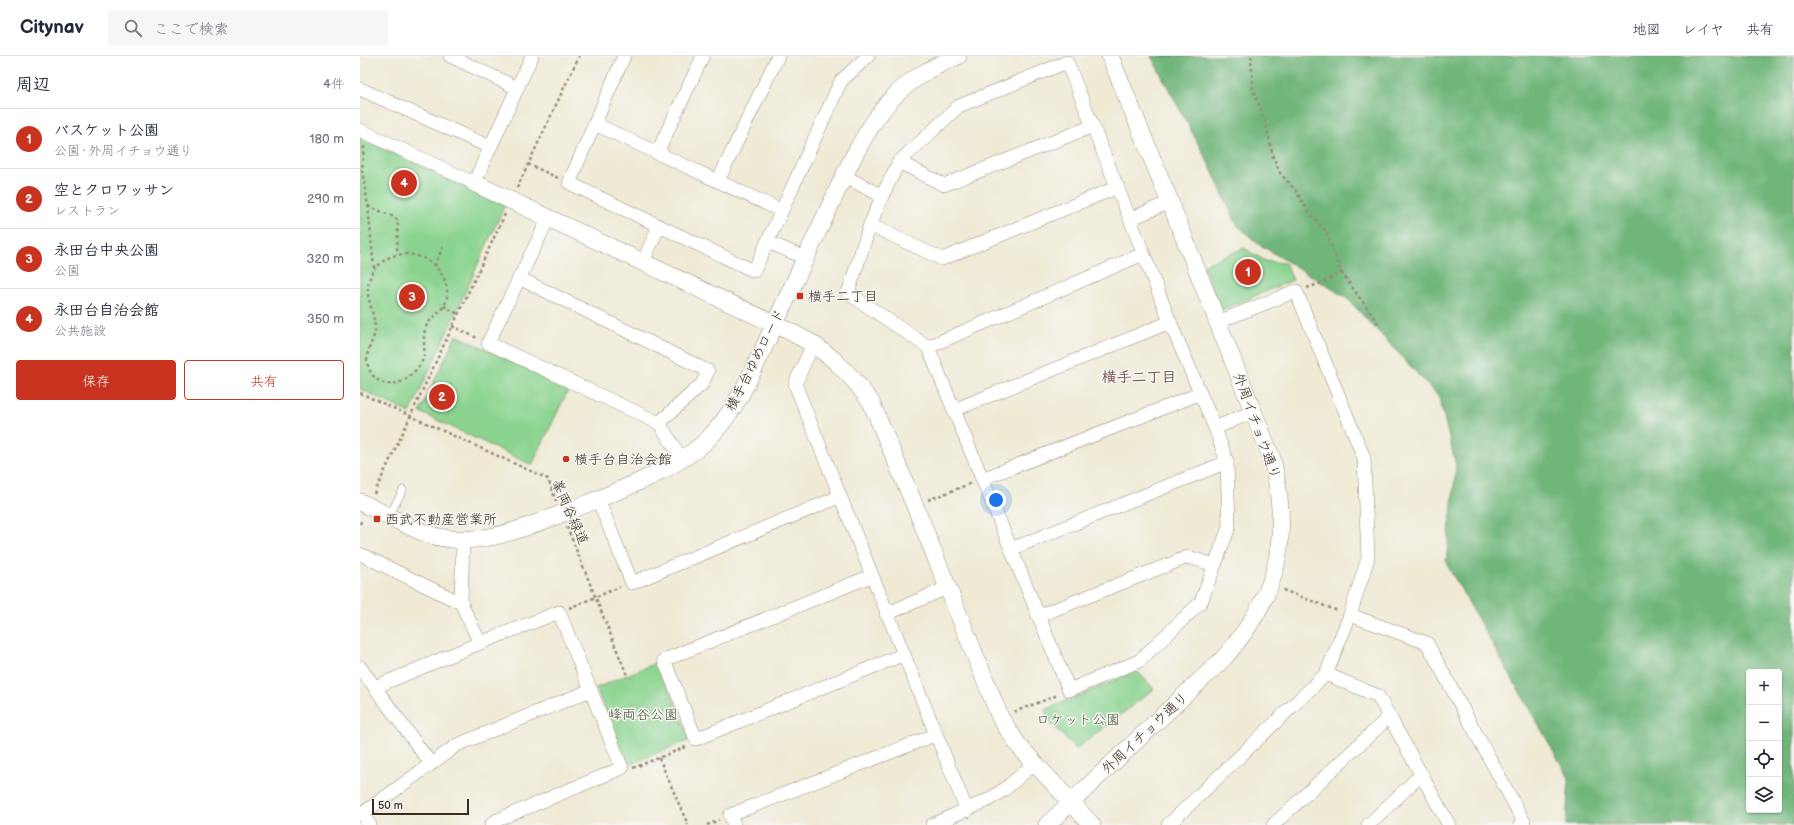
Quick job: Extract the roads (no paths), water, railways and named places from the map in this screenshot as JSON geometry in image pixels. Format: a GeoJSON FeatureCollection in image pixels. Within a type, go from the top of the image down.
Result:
{"type":"FeatureCollection","features":[{"type":"Feature","properties":{"kind":"street"},"geometry":{"type":"LineString","coordinates":[[474,183],[532,56]]}},
{"type":"Feature","properties":{"kind":"street"},"geometry":{"type":"LineString","coordinates":[[624,56],[569,183],[754,271],[841,82],[868,56]]}},
{"type":"Feature","properties":{"kind":"street"},"geometry":{"type":"LineString","coordinates":[[657,153],[703,56]]}},
{"type":"Feature","properties":{"kind":"street"},"geometry":{"type":"LineString","coordinates":[[718,181],[778,56]]}},
{"type":"Feature","properties":{"kind":"street","name":"横手台ゆめロード"},"geometry":{"type":"LineString","coordinates":[[364,504],[425,534],[444,539],[464,541],[494,537],[561,514],[598,499],[669,467],[682,459],[707,440],[733,409],[744,390],[844,176],[870,128],[889,102],[914,79],[932,67],[958,56]]}},
{"type":"Feature","properties":{"kind":"street","name":"外周イチョウ通り"},"geometry":{"type":"LineString","coordinates":[[1047,825],[1223,659],[1239,641],[1252,621],[1270,586],[1280,549],[1281,501],[1272,459],[1252,412],[1170,202],[1110,56]]}},
{"type":"Feature","properties":{"kind":"street"},"geometry":{"type":"LineString","coordinates":[[455,57],[517,88]]}},
{"type":"Feature","properties":{"kind":"street"},"geometry":{"type":"LineString","coordinates":[[1067,62],[1118,187],[1199,394],[1215,428],[1227,462],[1229,527],[1201,602],[1139,661],[1069,690],[928,347],[848,293],[870,225],[882,196],[899,162],[959,106],[1067,62]]}},
{"type":"Feature","properties":{"kind":"street"},"geometry":{"type":"LineString","coordinates":[[360,89],[490,147]]}},
{"type":"Feature","properties":{"kind":"street"},"geometry":{"type":"LineString","coordinates":[[595,124],[782,210]]}},
{"type":"Feature","properties":{"kind":"street"},"geometry":{"type":"LineString","coordinates":[[899,162],[944,186],[1093,126]]}},
{"type":"Feature","properties":{"kind":"street"},"geometry":{"type":"LineString","coordinates":[[365,132],[775,324],[813,344],[834,360],[853,379],[871,402],[915,506],[1000,717],[1018,745],[1092,825]]}},
{"type":"Feature","properties":{"kind":"street"},"geometry":{"type":"LineString","coordinates":[[844,176],[882,196]]}},
{"type":"Feature","properties":{"kind":"street"},"geometry":{"type":"LineString","coordinates":[[870,225],[942,259],[1118,187]]}},
{"type":"Feature","properties":{"kind":"street"},"geometry":{"type":"LineString","coordinates":[[1130,219],[1170,202]]}},
{"type":"Feature","properties":{"kind":"street"},"geometry":{"type":"LineString","coordinates":[[549,217],[488,343],[659,423],[682,459]]}},
{"type":"Feature","properties":{"kind":"street"},"geometry":{"type":"LineString","coordinates":[[643,262],[660,226]]}},
{"type":"Feature","properties":{"kind":"street"},"geometry":{"type":"LineString","coordinates":[[768,242],[805,258]]}},
{"type":"Feature","properties":{"kind":"street"},"geometry":{"type":"LineString","coordinates":[[928,347],[1143,254]]}},
{"type":"Feature","properties":{"kind":"street"},"geometry":{"type":"LineString","coordinates":[[519,278],[708,371],[702,384],[659,423]]}},
{"type":"Feature","properties":{"kind":"street"},"geometry":{"type":"LineString","coordinates":[[1168,825],[1326,674],[1350,615],[1368,558],[1364,458],[1296,291],[1218,322]]}},
{"type":"Feature","properties":{"kind":"street"},"geometry":{"type":"LineString","coordinates":[[954,410],[1170,322]]}},
{"type":"Feature","properties":{"kind":"street"},"geometry":{"type":"LineString","coordinates":[[813,344],[794,384],[902,655],[967,811]]}},
{"type":"Feature","properties":{"kind":"street"},"geometry":{"type":"LineString","coordinates":[[982,479],[1199,394]]}},
{"type":"Feature","properties":{"kind":"street"},"geometry":{"type":"LineString","coordinates":[[1215,428],[1252,412]]}},
{"type":"Feature","properties":{"kind":"street"},"geometry":{"type":"LineString","coordinates":[[1011,549],[1227,462]]}},
{"type":"Feature","properties":{"kind":"street"},"geometry":{"type":"LineString","coordinates":[[598,499],[632,583],[839,497]]}},
{"type":"Feature","properties":{"kind":"street"},"geometry":{"type":"LineString","coordinates":[[464,541],[461,603],[480,643]]}},
{"type":"Feature","properties":{"kind":"street"},"geometry":{"type":"LineString","coordinates":[[360,554],[461,603]]}},
{"type":"Feature","properties":{"kind":"street"},"geometry":{"type":"LineString","coordinates":[[1038,616],[1188,557],[1215,565]]}},
{"type":"Feature","properties":{"kind":"street"},"geometry":{"type":"LineString","coordinates":[[871,576],[664,660],[696,739],[902,655]]}},
{"type":"Feature","properties":{"kind":"street"},"geometry":{"type":"LineString","coordinates":[[886,614],[947,588]]}},
{"type":"Feature","properties":{"kind":"street"},"geometry":{"type":"LineString","coordinates":[[376,687],[480,643],[559,612],[622,768],[497,820],[491,825]]}},
{"type":"Feature","properties":{"kind":"street"},"geometry":{"type":"LineString","coordinates":[[1350,615],[1427,642],[1524,822],[1520,825]]}},
{"type":"Feature","properties":{"kind":"street"},"geometry":{"type":"LineString","coordinates":[[360,667],[431,764]]}},
{"type":"Feature","properties":{"kind":"street"},"geometry":{"type":"LineString","coordinates":[[1326,674],[1378,696],[1449,825]]}},
{"type":"Feature","properties":{"kind":"street"},"geometry":{"type":"LineString","coordinates":[[370,825],[361,813],[457,745],[591,690]]}},
{"type":"Feature","properties":{"kind":"street"},"geometry":{"type":"LineString","coordinates":[[1273,825],[1390,716]]}},
{"type":"Feature","properties":{"kind":"street"},"geometry":{"type":"LineString","coordinates":[[734,825],[730,815],[935,735]]}},
{"type":"Feature","properties":{"kind":"street"},"geometry":{"type":"LineString","coordinates":[[932,825],[967,811],[988,800],[1005,789],[1035,763]]}},
{"type":"Feature","properties":{"kind":"street"},"geometry":{"type":"LineString","coordinates":[[1368,825],[1422,774]]}},
{"type":"Feature","properties":{"kind":"lane"},"geometry":{"type":"LineString","coordinates":[[389,516],[403,490]]}},
{"type":"Feature","properties":{"kind":"place","name":"永田台自治会館"},"geometry":{"type":"Point","coordinates":[404,183]}},
{"type":"Feature","properties":{"kind":"place","name":"バスケット公園"},"geometry":{"type":"Point","coordinates":[1248,272]}},
{"type":"Feature","properties":{"kind":"place","name":"横手二丁目"},"geometry":{"type":"Point","coordinates":[800,296]}},
{"type":"Feature","properties":{"kind":"place","name":"永田台中央公園"},"geometry":{"type":"Point","coordinates":[412,297]}},
{"type":"Feature","properties":{"kind":"place","name":"空とクロワッサン"},"geometry":{"type":"Point","coordinates":[442,397]}},
{"type":"Feature","properties":{"kind":"place","name":"横手台自治会館"},"geometry":{"type":"Point","coordinates":[566,459]}},
{"type":"Feature","properties":{"kind":"place","name":"西武不動産営業所"},"geometry":{"type":"Point","coordinates":[377,519]}},
{"type":"Feature","properties":{"kind":"district","name":"横手二丁目"},"geometry":{"type":"Point","coordinates":[1139,377]}},
{"type":"Feature","properties":{"kind":"park label","name":"峰両谷公園"},"geometry":{"type":"Point","coordinates":[643,714]}},
{"type":"Feature","properties":{"kind":"park label","name":"ロケット公園"},"geometry":{"type":"Point","coordinates":[1078,719]}}]}
